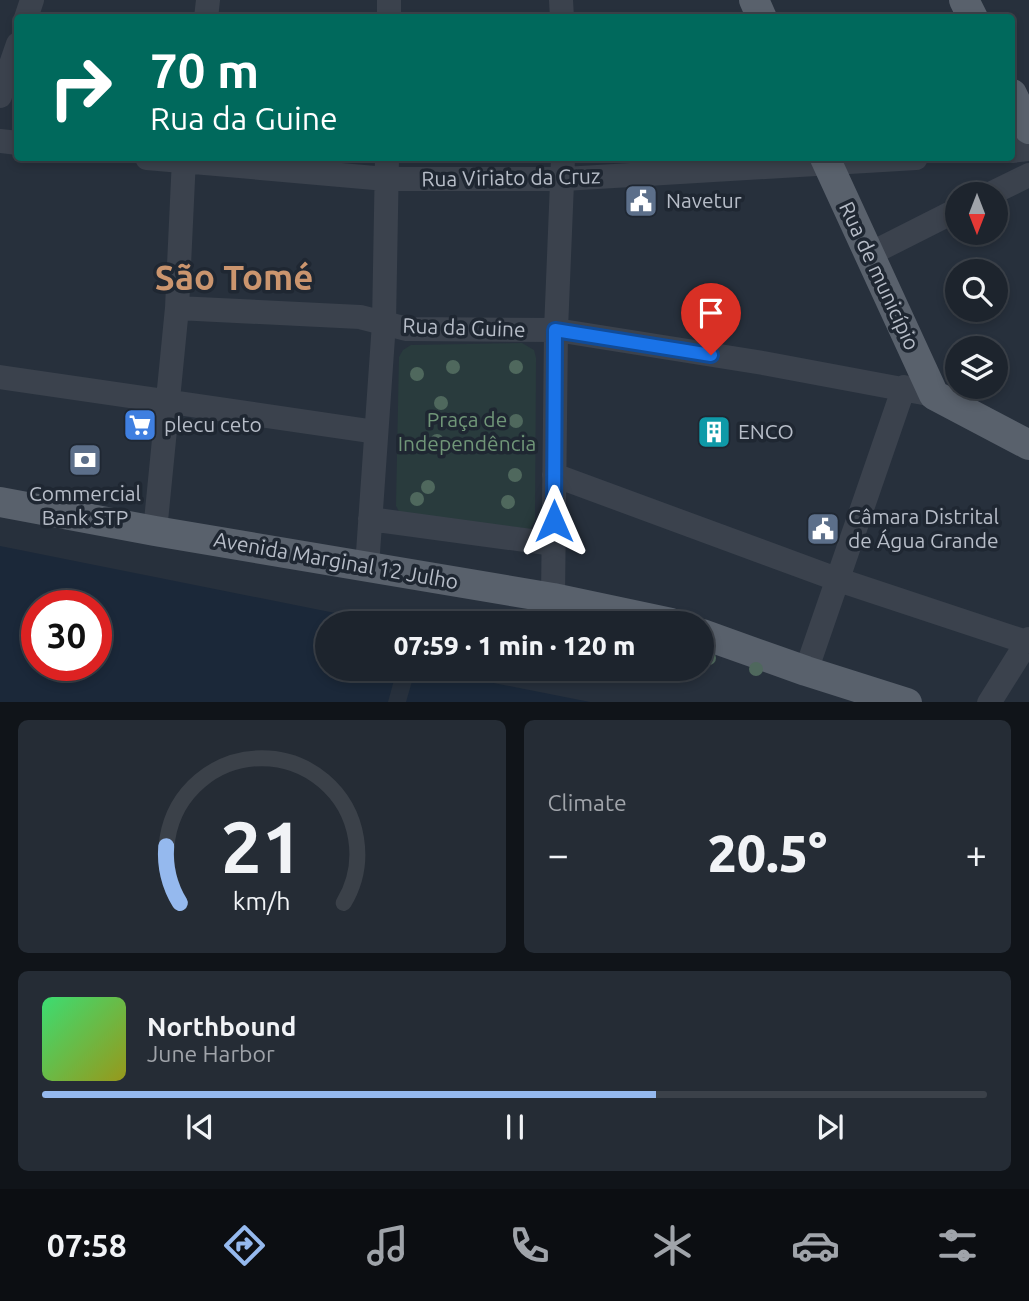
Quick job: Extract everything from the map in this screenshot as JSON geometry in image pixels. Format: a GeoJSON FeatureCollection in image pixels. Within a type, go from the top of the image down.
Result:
{"type":"FeatureCollection","features":[{"type":"Feature","properties":{"kind":"main road"},"geometry":{"type":"LineString","coordinates":[[1015,100],[1029,129]]}},
{"type":"Feature","properties":{"kind":"main road","name":"Rua de município"},"geometry":{"type":"LineString","coordinates":[[826,161],[934,395]]}},
{"type":"Feature","properties":{"kind":"main road","name":"Rua da Guine"},"geometry":{"type":"LineString","coordinates":[[934,395],[1029,444]]}},
{"type":"Feature","properties":{"kind":"main road","name":"Avenida Marginal 12 Julho"},"geometry":{"type":"LineString","coordinates":[[0,502],[614,611]]}},
{"type":"Feature","properties":{"kind":"main road"},"geometry":{"type":"LineString","coordinates":[[714,638],[906,702]]}},
{"type":"Feature","properties":{"kind":"street"},"geometry":{"type":"LineString","coordinates":[[0,96],[14,56]]}},
{"type":"Feature","properties":{"kind":"street"},"geometry":{"type":"LineString","coordinates":[[155,531],[177,309],[184,161]]}},
{"type":"Feature","properties":{"kind":"street","name":"Rua Viriato da Cruz"},"geometry":{"type":"LineString","coordinates":[[209,161],[386,168],[564,168],[826,161]]}},
{"type":"Feature","properties":{"kind":"street"},"geometry":{"type":"LineString","coordinates":[[367,567],[384,323],[386,168]]}},
{"type":"Feature","properties":{"kind":"street"},"geometry":{"type":"LineString","coordinates":[[553,598],[555,330],[564,168]]}},
{"type":"Feature","properties":{"kind":"street"},"geometry":{"type":"LineString","coordinates":[[1008,185],[1029,175]]}},
{"type":"Feature","properties":{"kind":"street"},"geometry":{"type":"LineString","coordinates":[[868,255],[945,216]]}},
{"type":"Feature","properties":{"kind":"street","name":"Rua da Guine"},"geometry":{"type":"LineString","coordinates":[[177,309],[360,317],[407,329],[555,330],[904,387],[934,395]]}},
{"type":"Feature","properties":{"kind":"street"},"geometry":{"type":"LineString","coordinates":[[0,377],[376,432]]}},
{"type":"Feature","properties":{"kind":"street"},"geometry":{"type":"LineString","coordinates":[[806,671],[904,387]]}},
{"type":"Feature","properties":{"kind":"street"},"geometry":{"type":"LineString","coordinates":[[554,475],[839,580],[1028,640],[989,702]]}},
{"type":"Feature","properties":{"kind":"street"},"geometry":{"type":"LineString","coordinates":[[370,519],[554,544]]}},
{"type":"Feature","properties":{"kind":"green space","name":"Praça de Independência"},"geometry":{"type":"Polygon","coordinates":[[[522,343],[534,350],[536,358],[535,520],[530,529],[400,513],[396,506],[399,357],[403,350],[411,345],[522,343]]]}},
{"type":"Feature","properties":{"kind":"water"},"geometry":{"type":"Polygon","coordinates":[[[0,546],[325,611],[315,611],[315,681],[484,681],[590,702],[0,702],[0,546]]]}},
{"type":"Feature","properties":{"kind":"pier"},"geometry":{"type":"Polygon","coordinates":[[[394,681],[412,681],[406,702],[388,702],[394,681]]]}},
{"type":"Feature","properties":{"kind":"place","name":"Navetur"},"geometry":{"type":"Point","coordinates":[641,201]}},
{"type":"Feature","properties":{"kind":"place","name":"plecu ceto"},"geometry":{"type":"Point","coordinates":[140,425]}},
{"type":"Feature","properties":{"kind":"place","name":"ENCO"},"geometry":{"type":"Point","coordinates":[714,432]}},
{"type":"Feature","properties":{"kind":"place","name":"Commercial Bank STP"},"geometry":{"type":"Point","coordinates":[85,460]}},
{"type":"Feature","properties":{"kind":"place","name":"Câmara Distrital de Água Grande"},"geometry":{"type":"Point","coordinates":[823,529]}},
{"type":"Feature","properties":{"kind":"district","name":"São Tomé"},"geometry":{"type":"Point","coordinates":[234,278]}},
{"type":"Feature","properties":{"kind":"route"},"geometry":{"type":"LineString","coordinates":[[554,521],[555,330],[711,355]]}}]}
